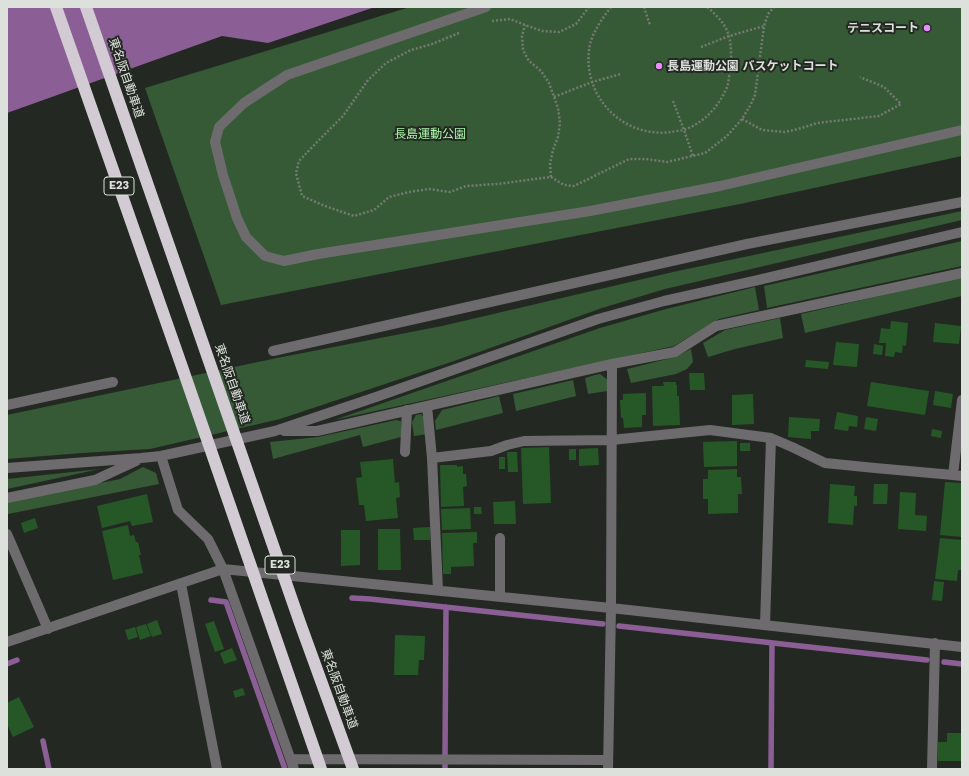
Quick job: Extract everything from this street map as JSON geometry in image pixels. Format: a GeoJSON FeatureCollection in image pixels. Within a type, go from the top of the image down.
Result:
{"type":"FeatureCollection","features":[{"type":"Feature","properties":{"kind":"highway","name":"E23"},"geometry":{"type":"LineString","coordinates":[[56,7],[179,357],[321,769]]}},
{"type":"Feature","properties":{"kind":"highway","name":"東名阪自動車道"},"geometry":{"type":"LineString","coordinates":[[86,7],[300,623],[353,769]]}},
{"type":"Feature","properties":{"kind":"street"},"geometry":{"type":"LineString","coordinates":[[486,7],[287,75],[244,103],[219,126],[215,142],[223,175],[237,218],[246,237],[265,256],[284,261],[326,252],[590,211],[720,186],[962,130]]}},
{"type":"Feature","properties":{"kind":"street"},"geometry":{"type":"LineString","coordinates":[[273,351],[747,244],[962,202]]}},
{"type":"Feature","properties":{"kind":"street"},"geometry":{"type":"LineString","coordinates":[[7,468],[161,456],[275,431],[598,320],[664,301],[962,232]]}},
{"type":"Feature","properties":{"kind":"street"},"geometry":{"type":"LineString","coordinates":[[275,431],[317,431],[612,364],[675,352],[716,326],[962,273]]}},
{"type":"Feature","properties":{"kind":"street"},"geometry":{"type":"LineString","coordinates":[[291,759],[608,764],[611,608],[612,364]]}},
{"type":"Feature","properties":{"kind":"street"},"geometry":{"type":"LineString","coordinates":[[7,405],[113,382]]}},
{"type":"Feature","properties":{"kind":"street"},"geometry":{"type":"LineString","coordinates":[[432,458],[491,451],[524,441],[611,440],[710,430],[771,438],[825,463],[958,476],[962,400]]}},
{"type":"Feature","properties":{"kind":"street"},"geometry":{"type":"LineString","coordinates":[[427,406],[432,458],[438,590]]}},
{"type":"Feature","properties":{"kind":"street"},"geometry":{"type":"LineString","coordinates":[[405,452],[407,410]]}},
{"type":"Feature","properties":{"kind":"street"},"geometry":{"type":"LineString","coordinates":[[765,625],[771,438]]}},
{"type":"Feature","properties":{"kind":"street"},"geometry":{"type":"LineString","coordinates":[[161,456],[178,510],[208,538],[223,569],[294,769]]}},
{"type":"Feature","properties":{"kind":"street"},"geometry":{"type":"LineString","coordinates":[[7,498],[95,480],[141,458]]}},
{"type":"Feature","properties":{"kind":"street"},"geometry":{"type":"LineString","coordinates":[[7,534],[48,629]]}},
{"type":"Feature","properties":{"kind":"street"},"geometry":{"type":"LineString","coordinates":[[500,538],[500,596]]}},
{"type":"Feature","properties":{"kind":"street"},"geometry":{"type":"LineString","coordinates":[[7,642],[223,569],[500,596],[962,647]]}},
{"type":"Feature","properties":{"kind":"street"},"geometry":{"type":"LineString","coordinates":[[181,584],[217,769]]}},
{"type":"Feature","properties":{"kind":"street"},"geometry":{"type":"LineString","coordinates":[[932,769],[935,643]]}},
{"type":"Feature","properties":{"kind":"path"},"geometry":{"type":"LineString","coordinates":[[491,21],[510,19],[542,30],[559,32],[576,24],[589,7]]}},
{"type":"Feature","properties":{"kind":"path"},"geometry":{"type":"LineString","coordinates":[[611,7],[599,24],[590,43],[588,62],[592,82],[600,99],[612,114],[625,124],[640,130],[661,133],[684,130],[701,122],[716,107],[728,86],[732,62],[729,36],[723,24],[707,7]]}},
{"type":"Feature","properties":{"kind":"path"},"geometry":{"type":"LineString","coordinates":[[644,7],[650,25]]}},
{"type":"Feature","properties":{"kind":"path"},"geometry":{"type":"LineString","coordinates":[[464,31],[432,44],[411,50],[386,62],[368,80],[343,116],[299,161],[296,173],[302,196],[354,216],[374,210],[389,197],[409,192],[429,189],[450,192],[466,186],[497,184],[551,177],[564,185],[574,186],[629,159],[646,159],[667,162],[705,153],[727,136],[742,119],[751,104],[755,95],[764,26],[768,14],[774,7]]}},
{"type":"Feature","properties":{"kind":"path"},"geometry":{"type":"LineString","coordinates":[[525,25],[522,36],[523,50],[529,61],[541,71],[549,83],[558,108],[560,123],[558,137],[550,163],[551,177]]}},
{"type":"Feature","properties":{"kind":"path"},"geometry":{"type":"LineString","coordinates":[[701,47],[729,36],[764,26]]}},
{"type":"Feature","properties":{"kind":"path"},"geometry":{"type":"LineString","coordinates":[[554,97],[592,82],[621,74]]}},
{"type":"Feature","properties":{"kind":"path"},"geometry":{"type":"LineString","coordinates":[[742,119],[762,130],[784,132],[817,123],[879,116],[901,104],[884,87],[860,77]]}},
{"type":"Feature","properties":{"kind":"path"},"geometry":{"type":"LineString","coordinates":[[673,101],[693,156]]}},
{"type":"Feature","properties":{"kind":"green space","name":"長島運動公園"},"geometry":{"type":"Polygon","coordinates":[[[410,7],[962,7],[962,156],[740,204],[221,305],[145,88],[410,7]]]}},
{"type":"Feature","properties":{"kind":"green space"},"geometry":{"type":"Polygon","coordinates":[[[962,211],[962,220],[665,289],[602,308],[454,361],[280,419],[150,449],[7,459],[7,415],[277,358],[442,326],[673,272],[962,211]]]}},
{"type":"Feature","properties":{"kind":"green space"},"geometry":{"type":"Polygon","coordinates":[[[962,241],[962,266],[767,308],[764,286],[962,241]]]}},
{"type":"Feature","properties":{"kind":"green space"},"geometry":{"type":"Polygon","coordinates":[[[962,277],[962,296],[805,333],[801,314],[962,277]]]}},
{"type":"Feature","properties":{"kind":"green space"},"geometry":{"type":"Polygon","coordinates":[[[755,287],[759,310],[719,319],[674,346],[334,420],[600,328],[666,309],[755,287]]]}},
{"type":"Feature","properties":{"kind":"green space"},"geometry":{"type":"Polygon","coordinates":[[[780,318],[783,338],[708,357],[703,343],[725,330],[780,318]]]}},
{"type":"Feature","properties":{"kind":"green space"},"geometry":{"type":"Polygon","coordinates":[[[691,349],[693,362],[687,369],[676,374],[631,383],[627,369],[675,357],[691,349]]]}},
{"type":"Feature","properties":{"kind":"green space"},"geometry":{"type":"Polygon","coordinates":[[[600,374],[608,380],[607,391],[588,394],[585,378],[600,374]]]}},
{"type":"Feature","properties":{"kind":"green space"},"geometry":{"type":"Polygon","coordinates":[[[573,380],[576,396],[516,411],[513,394],[573,380]]]}},
{"type":"Feature","properties":{"kind":"green space"},"geometry":{"type":"Polygon","coordinates":[[[499,396],[503,413],[436,430],[435,421],[442,410],[499,396]]]}},
{"type":"Feature","properties":{"kind":"green space"},"geometry":{"type":"Polygon","coordinates":[[[421,414],[427,422],[428,434],[414,436],[412,422],[416,415],[421,414]]]}},
{"type":"Feature","properties":{"kind":"green space"},"geometry":{"type":"Polygon","coordinates":[[[396,420],[401,421],[401,437],[363,447],[360,435],[273,459],[270,442],[318,437],[396,420]]]}},
{"type":"Feature","properties":{"kind":"green space"},"geometry":{"type":"Polygon","coordinates":[[[143,467],[156,473],[159,484],[8,514],[7,502],[120,479],[143,467]]]}},
{"type":"Feature","properties":{"kind":"green space"},"geometry":{"type":"Polygon","coordinates":[[[100,469],[7,489],[7,479],[100,469]]]}},
{"type":"Feature","properties":{"kind":"shaded area"},"geometry":{"type":"Polygon","coordinates":[[[7,7],[375,7],[268,43],[222,36],[7,113],[7,7]]]}},
{"type":"Feature","properties":{"kind":"building"},"geometry":{"type":"Polygon","coordinates":[[[891,321],[908,323],[906,346],[903,345],[902,353],[895,352],[894,357],[885,356],[886,343],[879,343],[881,328],[890,329],[891,321]]]}},
{"type":"Feature","properties":{"kind":"building"},"geometry":{"type":"Polygon","coordinates":[[[935,323],[961,326],[959,344],[933,342],[935,323]]]}},
{"type":"Feature","properties":{"kind":"building"},"geometry":{"type":"Polygon","coordinates":[[[836,342],[859,344],[857,367],[833,365],[836,342]]]}},
{"type":"Feature","properties":{"kind":"building"},"geometry":{"type":"Polygon","coordinates":[[[874,344],[883,346],[882,355],[873,354],[874,344]]]}},
{"type":"Feature","properties":{"kind":"building"},"geometry":{"type":"Polygon","coordinates":[[[806,360],[829,362],[828,369],[805,367],[806,360]]]}},
{"type":"Feature","properties":{"kind":"building"},"geometry":{"type":"Polygon","coordinates":[[[689,373],[704,373],[705,390],[690,390],[689,373]]]}},
{"type":"Feature","properties":{"kind":"building"},"geometry":{"type":"Polygon","coordinates":[[[663,382],[676,382],[677,396],[679,396],[680,425],[653,426],[652,386],[664,386],[663,382]]]}},
{"type":"Feature","properties":{"kind":"building"},"geometry":{"type":"Polygon","coordinates":[[[871,382],[929,391],[925,415],[867,406],[871,382]]]}},
{"type":"Feature","properties":{"kind":"building"},"geometry":{"type":"Polygon","coordinates":[[[935,391],[953,394],[951,408],[933,405],[935,391]]]}},
{"type":"Feature","properties":{"kind":"building"},"geometry":{"type":"Polygon","coordinates":[[[646,393],[646,415],[642,415],[642,427],[624,428],[623,418],[621,418],[620,400],[623,400],[623,394],[646,393]]]}},
{"type":"Feature","properties":{"kind":"building"},"geometry":{"type":"Polygon","coordinates":[[[753,394],[754,424],[732,425],[732,395],[753,394]]]}},
{"type":"Feature","properties":{"kind":"building"},"geometry":{"type":"Polygon","coordinates":[[[837,412],[858,416],[857,427],[849,426],[848,431],[834,429],[837,412]]]}},
{"type":"Feature","properties":{"kind":"building"},"geometry":{"type":"Polygon","coordinates":[[[789,417],[820,419],[819,431],[811,431],[811,439],[788,437],[789,417]]]}},
{"type":"Feature","properties":{"kind":"building"},"geometry":{"type":"Polygon","coordinates":[[[866,417],[878,419],[876,431],[864,429],[866,417]]]}},
{"type":"Feature","properties":{"kind":"building"},"geometry":{"type":"Polygon","coordinates":[[[932,429],[942,431],[941,438],[931,436],[932,429]]]}},
{"type":"Feature","properties":{"kind":"building"},"geometry":{"type":"Polygon","coordinates":[[[737,441],[737,466],[704,467],[703,442],[737,441]]]}},
{"type":"Feature","properties":{"kind":"building"},"geometry":{"type":"Polygon","coordinates":[[[740,443],[750,443],[750,451],[740,451],[740,443]]]}},
{"type":"Feature","properties":{"kind":"building"},"geometry":{"type":"Polygon","coordinates":[[[549,447],[551,503],[523,504],[521,448],[549,447]]]}},
{"type":"Feature","properties":{"kind":"building"},"geometry":{"type":"Polygon","coordinates":[[[598,448],[599,465],[579,466],[579,449],[598,448]]]}},
{"type":"Feature","properties":{"kind":"building"},"geometry":{"type":"Polygon","coordinates":[[[569,449],[576,449],[576,460],[569,460],[569,449]]]}},
{"type":"Feature","properties":{"kind":"building"},"geometry":{"type":"Polygon","coordinates":[[[507,452],[517,452],[518,472],[508,472],[507,452]]]}},
{"type":"Feature","properties":{"kind":"building"},"geometry":{"type":"Polygon","coordinates":[[[499,457],[505,457],[505,469],[499,469],[499,457]]]}},
{"type":"Feature","properties":{"kind":"building"},"geometry":{"type":"Polygon","coordinates":[[[393,459],[395,483],[399,482],[400,497],[396,498],[398,518],[366,521],[364,505],[359,505],[356,478],[362,477],[360,462],[393,459]]]}},
{"type":"Feature","properties":{"kind":"building"},"geometry":{"type":"Polygon","coordinates":[[[440,465],[457,465],[457,467],[463,466],[463,474],[466,474],[467,486],[463,487],[464,506],[441,507],[440,465]]]}},
{"type":"Feature","properties":{"kind":"building"},"geometry":{"type":"Polygon","coordinates":[[[737,469],[737,477],[741,477],[742,494],[738,494],[738,513],[708,514],[708,499],[703,499],[703,479],[708,479],[708,470],[737,469]]]}},
{"type":"Feature","properties":{"kind":"building"},"geometry":{"type":"Polygon","coordinates":[[[945,482],[962,483],[962,537],[940,535],[945,482]]]}},
{"type":"Feature","properties":{"kind":"building"},"geometry":{"type":"Polygon","coordinates":[[[830,484],[855,486],[854,496],[857,496],[857,506],[854,506],[853,525],[828,523],[830,484]]]}},
{"type":"Feature","properties":{"kind":"building"},"geometry":{"type":"Polygon","coordinates":[[[874,484],[888,484],[887,504],[873,504],[874,484]]]}},
{"type":"Feature","properties":{"kind":"building"},"geometry":{"type":"Polygon","coordinates":[[[900,492],[916,493],[915,515],[927,516],[926,531],[898,529],[900,492]]]}},
{"type":"Feature","properties":{"kind":"building"},"geometry":{"type":"Polygon","coordinates":[[[147,494],[153,522],[132,526],[130,521],[102,528],[97,506],[147,494]]]}},
{"type":"Feature","properties":{"kind":"building"},"geometry":{"type":"Polygon","coordinates":[[[515,501],[516,524],[494,524],[493,502],[515,501]]]}},
{"type":"Feature","properties":{"kind":"building"},"geometry":{"type":"Polygon","coordinates":[[[474,507],[481,507],[482,514],[474,514],[474,507]]]}},
{"type":"Feature","properties":{"kind":"building"},"geometry":{"type":"Polygon","coordinates":[[[470,508],[471,529],[442,530],[441,509],[470,508]]]}},
{"type":"Feature","properties":{"kind":"building"},"geometry":{"type":"Polygon","coordinates":[[[35,518],[38,528],[24,533],[21,523],[35,518]]]}},
{"type":"Feature","properties":{"kind":"building"},"geometry":{"type":"Polygon","coordinates":[[[128,525],[130,536],[134,535],[136,542],[138,542],[143,573],[113,580],[102,531],[128,525]]]}},
{"type":"Feature","properties":{"kind":"building"},"geometry":{"type":"Polygon","coordinates":[[[430,527],[430,540],[414,540],[413,528],[430,527]]]}},
{"type":"Feature","properties":{"kind":"building"},"geometry":{"type":"Polygon","coordinates":[[[378,529],[400,529],[401,570],[378,570],[378,529]]]}},
{"type":"Feature","properties":{"kind":"building"},"geometry":{"type":"Polygon","coordinates":[[[341,530],[360,530],[360,565],[341,566],[341,530]]]}},
{"type":"Feature","properties":{"kind":"building"},"geometry":{"type":"Polygon","coordinates":[[[477,532],[477,543],[473,543],[474,566],[451,567],[451,574],[443,574],[442,533],[477,532]]]}},
{"type":"Feature","properties":{"kind":"building"},"geometry":{"type":"Polygon","coordinates":[[[940,538],[962,540],[961,570],[958,570],[957,581],[935,579],[940,538]]]}},
{"type":"Feature","properties":{"kind":"building"},"geometry":{"type":"Polygon","coordinates":[[[934,581],[944,582],[942,601],[932,600],[934,581]]]}},
{"type":"Feature","properties":{"kind":"building"},"geometry":{"type":"Polygon","coordinates":[[[157,620],[162,634],[152,637],[147,624],[157,620]]]}},
{"type":"Feature","properties":{"kind":"building"},"geometry":{"type":"Polygon","coordinates":[[[214,621],[224,649],[215,652],[205,624],[214,621]]]}},
{"type":"Feature","properties":{"kind":"building"},"geometry":{"type":"Polygon","coordinates":[[[146,624],[151,636],[140,640],[136,627],[146,624]]]}},
{"type":"Feature","properties":{"kind":"building"},"geometry":{"type":"Polygon","coordinates":[[[135,627],[138,637],[128,640],[125,630],[135,627]]]}},
{"type":"Feature","properties":{"kind":"building"},"geometry":{"type":"Polygon","coordinates":[[[395,635],[425,636],[424,660],[419,660],[418,675],[394,675],[395,635]]]}},
{"type":"Feature","properties":{"kind":"building"},"geometry":{"type":"Polygon","coordinates":[[[232,648],[237,660],[224,664],[220,653],[232,648]]]}},
{"type":"Feature","properties":{"kind":"building"},"geometry":{"type":"Polygon","coordinates":[[[243,688],[245,695],[235,698],[233,691],[243,688]]]}},
{"type":"Feature","properties":{"kind":"building"},"geometry":{"type":"Polygon","coordinates":[[[19,697],[34,727],[13,737],[7,724],[7,703],[19,697]]]}},
{"type":"Feature","properties":{"kind":"building"},"geometry":{"type":"Polygon","coordinates":[[[947,733],[962,733],[962,761],[938,761],[938,742],[947,742],[947,733]]]}},
{"type":"Feature","properties":{"kind":"waterway"},"geometry":{"type":"LineString","coordinates":[[352,598],[603,624]]}},
{"type":"Feature","properties":{"kind":"waterway"},"geometry":{"type":"LineString","coordinates":[[211,600],[226,602],[285,769]]}},
{"type":"Feature","properties":{"kind":"waterway"},"geometry":{"type":"LineString","coordinates":[[445,755],[446,607]]}},
{"type":"Feature","properties":{"kind":"waterway"},"geometry":{"type":"LineString","coordinates":[[619,626],[927,660]]}},
{"type":"Feature","properties":{"kind":"waterway"},"geometry":{"type":"LineString","coordinates":[[771,769],[772,643]]}},
{"type":"Feature","properties":{"kind":"waterway"},"geometry":{"type":"LineString","coordinates":[[7,664],[17,660]]}},
{"type":"Feature","properties":{"kind":"waterway"},"geometry":{"type":"LineString","coordinates":[[944,662],[962,664]]}},
{"type":"Feature","properties":{"kind":"waterway"},"geometry":{"type":"LineString","coordinates":[[43,741],[49,769]]}},
{"type":"Feature","properties":{"kind":"place","name":"テニスコート"},"geometry":{"type":"Point","coordinates":[927,28]}},
{"type":"Feature","properties":{"kind":"place","name":"長島運動公園 バスケットコート"},"geometry":{"type":"Point","coordinates":[659,66]}}]}
